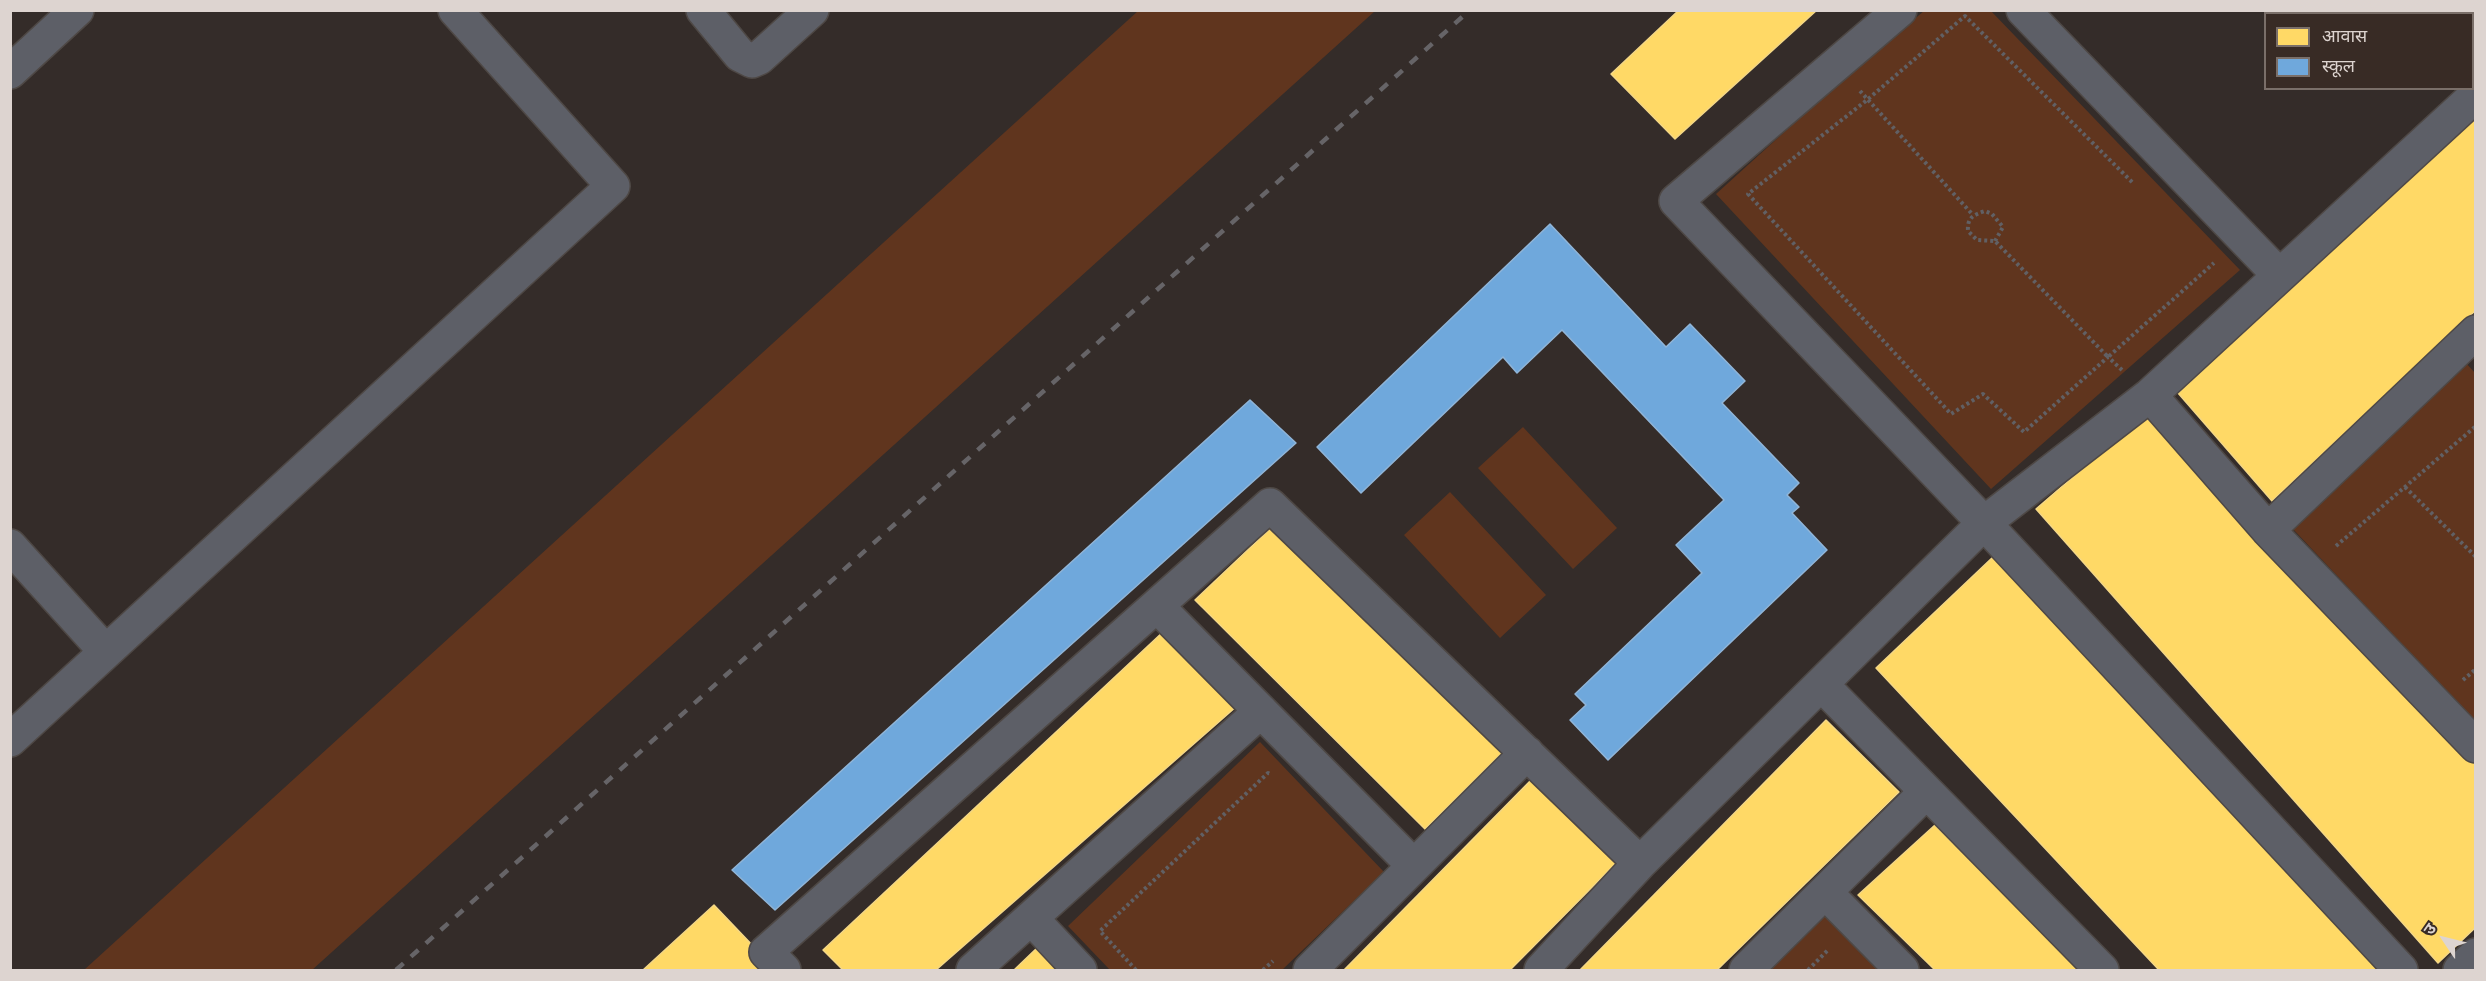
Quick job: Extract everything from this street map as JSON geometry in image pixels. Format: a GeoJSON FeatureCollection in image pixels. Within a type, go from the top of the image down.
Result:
{"type":"FeatureCollection","features":[{"type":"Feature","properties":{"kind":"street"},"geometry":{"type":"LineString","coordinates":[[10,72],[77,10]]}},
{"type":"Feature","properties":{"kind":"street"},"geometry":{"type":"LineString","coordinates":[[10,740],[613,186],[455,10]]}},
{"type":"Feature","properties":{"kind":"street"},"geometry":{"type":"LineString","coordinates":[[703,10],[740,55],[752,61],[759,58],[812,10]]}},
{"type":"Feature","properties":{"kind":"street"},"geometry":{"type":"LineString","coordinates":[[1900,10],[1676,201],[1984,523],[2401,970]]}},
{"type":"Feature","properties":{"kind":"street"},"geometry":{"type":"LineString","coordinates":[[2023,10],[2278,274]]}},
{"type":"Feature","properties":{"kind":"street"},"geometry":{"type":"LineString","coordinates":[[1541,970],[1640,862],[1984,523],[2150,395],[2278,274],[2475,95]]}},
{"type":"Feature","properties":{"kind":"street"},"geometry":{"type":"LineString","coordinates":[[2268,530],[2471,344]]}},
{"type":"Feature","properties":{"kind":"street"},"geometry":{"type":"LineString","coordinates":[[2150,395],[2268,530],[2475,746]]}},
{"type":"Feature","properties":{"kind":"street"},"geometry":{"type":"LineString","coordinates":[[784,970],[766,952],[1270,505],[1640,862]]}},
{"type":"Feature","properties":{"kind":"street"},"geometry":{"type":"LineString","coordinates":[[10,546],[106,652]]}},
{"type":"Feature","properties":{"kind":"street"},"geometry":{"type":"LineString","coordinates":[[1156,606],[1414,866]]}},
{"type":"Feature","properties":{"kind":"street"},"geometry":{"type":"LineString","coordinates":[[1821,684],[2102,970]]}},
{"type":"Feature","properties":{"kind":"street"},"geometry":{"type":"LineString","coordinates":[[973,970],[1261,711]]}},
{"type":"Feature","properties":{"kind":"street"},"geometry":{"type":"LineString","coordinates":[[1310,970],[1527,753]]}},
{"type":"Feature","properties":{"kind":"street"},"geometry":{"type":"LineString","coordinates":[[1746,970],[1926,792]]}},
{"type":"Feature","properties":{"kind":"street"},"geometry":{"type":"LineString","coordinates":[[1825,892],[1902,970]]}},
{"type":"Feature","properties":{"kind":"street"},"geometry":{"type":"LineString","coordinates":[[1031,918],[1080,970]]}},
{"type":"Feature","properties":{"kind":"street"},"geometry":{"type":"LineString","coordinates":[[2460,970],[2475,955]]}},
{"type":"Feature","properties":{"kind":"path"},"geometry":{"type":"LineString","coordinates":[[2139,189],[1965,16],[1868,100],[1748,194],[1951,414],[1983,394],[2024,432],[2214,263],[2206,255]]}},
{"type":"Feature","properties":{"kind":"path"},"geometry":{"type":"LineString","coordinates":[[1837,65],[1973,215]]}},
{"type":"Feature","properties":{"kind":"path"},"geometry":{"type":"LineString","coordinates":[[1995,241],[2002,227],[1992,214],[1984,211],[1973,215],[1968,222],[1968,231],[1977,240],[1995,241],[2108,357],[2150,395]]}},
{"type":"Feature","properties":{"kind":"path"},"geometry":{"type":"LineString","coordinates":[[2331,550],[2475,426]]}},
{"type":"Feature","properties":{"kind":"path"},"geometry":{"type":"LineString","coordinates":[[2405,487],[2475,556]]}},
{"type":"Feature","properties":{"kind":"path"},"geometry":{"type":"LineString","coordinates":[[2458,685],[2475,669]]}},
{"type":"Feature","properties":{"kind":"path"},"geometry":{"type":"LineString","coordinates":[[1136,970],[1100,931],[1268,773],[1276,781]]}},
{"type":"Feature","properties":{"kind":"path"},"geometry":{"type":"LineString","coordinates":[[1808,970],[1832,946]]}},
{"type":"Feature","properties":{"kind":"path"},"geometry":{"type":"LineString","coordinates":[[1263,970],[1279,955]]}},
{"type":"Feature","properties":{"kind":"shaded area"},"geometry":{"type":"Polygon","coordinates":[[[1138,11],[1375,11],[312,970],[84,970],[1138,11]]]}},
{"type":"Feature","properties":{"kind":"shaded area"},"geometry":{"type":"Polygon","coordinates":[[[1924,11],[1991,11],[2240,270],[1991,489],[1716,194],[1846,76],[1924,11]]]}},
{"type":"Feature","properties":{"kind":"shaded area"},"geometry":{"type":"Polygon","coordinates":[[[2466,363],[2475,373],[2475,722],[2292,528],[2466,363]]]}},
{"type":"Feature","properties":{"kind":"shaded area"},"geometry":{"type":"Polygon","coordinates":[[[1523,427],[1617,528],[1573,569],[1478,468],[1523,427]]]}},
{"type":"Feature","properties":{"kind":"shaded area"},"geometry":{"type":"Polygon","coordinates":[[[1450,492],[1546,595],[1500,638],[1404,535],[1450,492]]]}},
{"type":"Feature","properties":{"kind":"shaded area"},"geometry":{"type":"Polygon","coordinates":[[[1260,742],[1384,872],[1282,970],[1110,970],[1068,926],[1260,742]]]}},
{"type":"Feature","properties":{"kind":"shaded area"},"geometry":{"type":"Polygon","coordinates":[[[1829,908],[1892,970],[1765,970],[1829,908]]]}},
{"type":"Feature","properties":{"kind":"building: आवास"},"geometry":{"type":"Polygon","coordinates":[[[1679,10],[1817,10],[1675,139],[1611,74],[1679,10]]]}},
{"type":"Feature","properties":{"kind":"building: आवास"},"geometry":{"type":"Polygon","coordinates":[[[2476,118],[2476,310],[2272,501],[2178,393],[2476,118]]]}},
{"type":"Feature","properties":{"kind":"building: आवास"},"geometry":{"type":"Polygon","coordinates":[[[2146,414],[2476,765],[2476,927],[2438,963],[2036,509],[2146,414]]]}},
{"type":"Feature","properties":{"kind":"building: आवास"},"geometry":{"type":"Polygon","coordinates":[[[1272,527],[1505,750],[1425,829],[1195,600],[1272,527]]]}},
{"type":"Feature","properties":{"kind":"building: आवास"},"geometry":{"type":"Polygon","coordinates":[[[1993,557],[2378,970],[2159,970],[1876,668],[1993,557]]]}},
{"type":"Feature","properties":{"kind":"building: आवास"},"geometry":{"type":"Polygon","coordinates":[[[1164,631],[1237,706],[936,970],[843,970],[823,950],[1164,631]]]}},
{"type":"Feature","properties":{"kind":"building: आवास"},"geometry":{"type":"Polygon","coordinates":[[[1826,720],[1899,792],[1717,970],[1580,970],[1826,720]]]}},
{"type":"Feature","properties":{"kind":"building: आवास"},"geometry":{"type":"Polygon","coordinates":[[[1534,777],[1619,860],[1510,970],[1344,970],[1534,777]]]}},
{"type":"Feature","properties":{"kind":"building: आवास"},"geometry":{"type":"Polygon","coordinates":[[[1935,825],[2080,970],[1935,970],[1858,895],[1935,825]]]}},
{"type":"Feature","properties":{"kind":"building: आवास"},"geometry":{"type":"Polygon","coordinates":[[[714,905],[776,970],[643,970],[714,905]]]}},
{"type":"Feature","properties":{"kind":"building: आवास"},"geometry":{"type":"Polygon","coordinates":[[[1038,947],[1061,970],[1014,970],[1038,947]]]}},
{"type":"Feature","properties":{"kind":"building: स्कूल"},"geometry":{"type":"Polygon","coordinates":[[[1550,224],[1666,347],[1690,324],[1745,381],[1722,403],[1799,483],[1787,495],[1799,507],[1792,513],[1827,550],[1608,760],[1570,720],[1586,705],[1575,694],[1702,573],[1676,545],[1724,500],[1562,330],[1517,373],[1503,357],[1361,493],[1317,447],[1550,224]]]}},
{"type":"Feature","properties":{"kind":"building: स्कूल"},"geometry":{"type":"Polygon","coordinates":[[[1250,400],[1296,443],[775,910],[732,870],[1250,400]]]}},
{"type":"Feature","properties":{"kind":"railway"},"geometry":{"type":"LineString","coordinates":[[396,970],[1470,10]]}}]}
